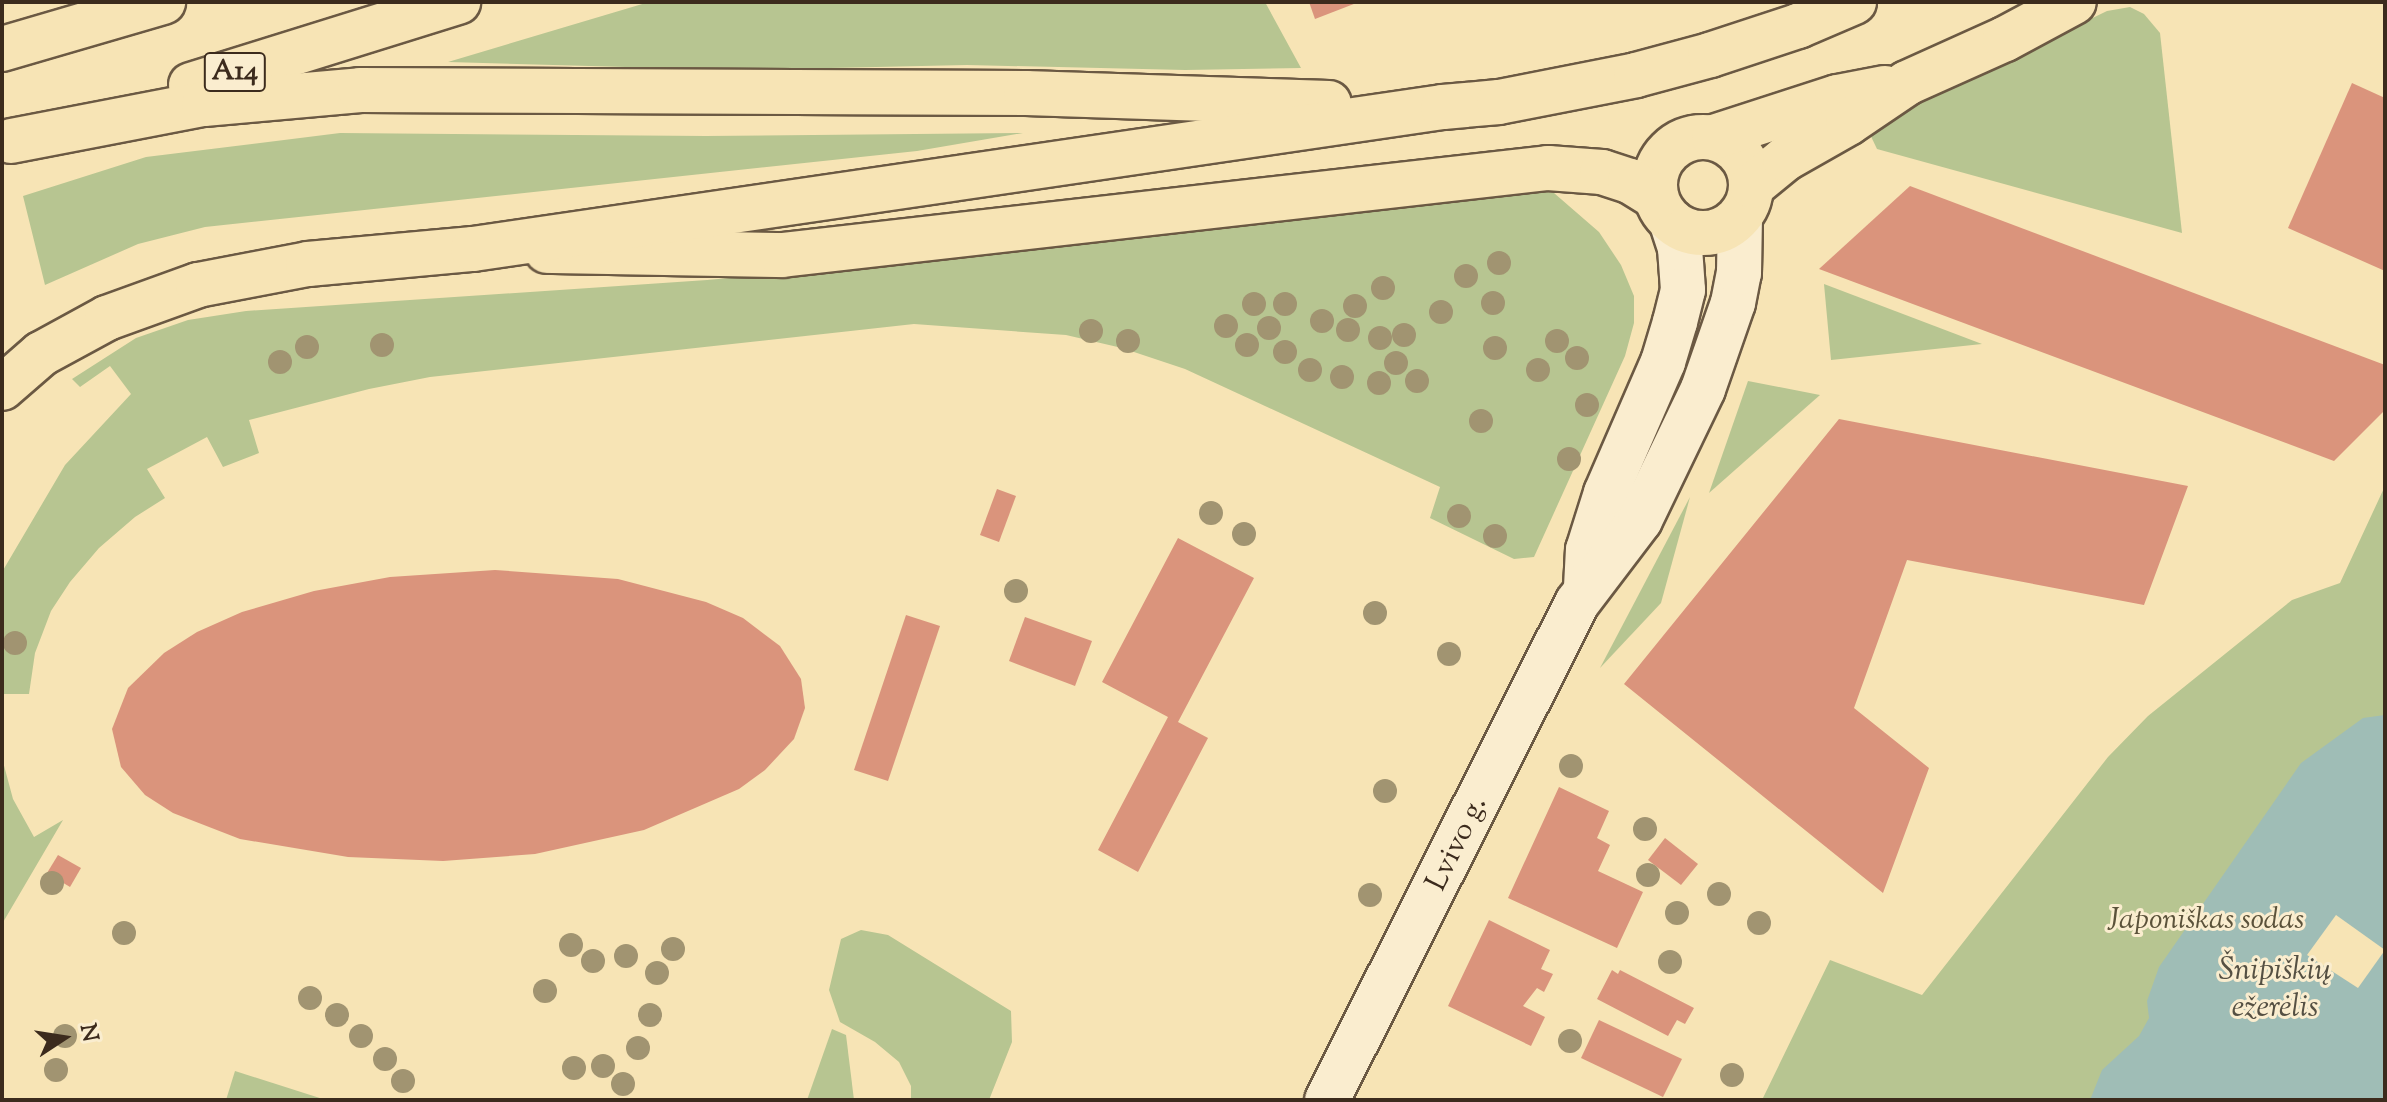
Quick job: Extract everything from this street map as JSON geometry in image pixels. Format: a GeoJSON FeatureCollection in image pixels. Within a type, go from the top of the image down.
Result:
{"type":"FeatureCollection","features":[{"type":"Feature","properties":{"kind":"main road"},"geometry":{"type":"LineString","coordinates":[[2,49],[163,2]]}},
{"type":"Feature","properties":{"kind":"main road","name":"A14"},"geometry":{"type":"LineString","coordinates":[[7,143],[458,2]]}},
{"type":"Feature","properties":{"kind":"main road"},"geometry":{"type":"LineString","coordinates":[[2,388],[41,354],[107,318],[198,285],[308,264],[473,249],[1443,107],[1499,102],[1636,75],[1710,55],[1798,26],[1854,2]]}},
{"type":"Feature","properties":{"kind":"main road"},"geometry":{"type":"LineString","coordinates":[[473,249],[782,255],[1548,168],[1602,172],[1630,181],[1697,233],[1711,233],[1726,228],[1785,159],[1848,123],[1907,83],[2005,39],[2074,2]]}},
{"type":"Feature","properties":{"kind":"main road"},"geometry":{"type":"LineString","coordinates":[[1664,209],[1657,173],[1668,151],[1697,137],[1714,137],[1837,97],[1907,83]]}},
{"type":"Feature","properties":{"kind":"main road"},"geometry":{"type":"LineString","coordinates":[[7,143],[204,104],[360,90],[1026,93],[1443,107]]}},
{"type":"Feature","properties":{"kind":"main road"},"geometry":{"type":"LineString","coordinates":[[1714,137],[1732,144],[1741,155],[1746,202]]}},
{"type":"Feature","properties":{"kind":"street","name":"Lvivo g."},"geometry":{"type":"LineString","coordinates":[[1327,1100],[1586,587],[1608,566],[1640,520],[1703,389],[1733,303],[1746,202]]}},
{"type":"Feature","properties":{"kind":"street","name":"Lvivo g."},"geometry":{"type":"LineString","coordinates":[[1586,587],[1588,550],[1606,493],[1663,362],[1680,301],[1680,248],[1664,209]]}},
{"type":"Feature","properties":{"kind":"green space"},"geometry":{"type":"Polygon","coordinates":[[[649,2],[1265,2],[1301,68],[1185,70],[967,65],[734,70],[448,62],[649,2]]]}},
{"type":"Feature","properties":{"kind":"green space"},"geometry":{"type":"Polygon","coordinates":[[[2130,7],[2144,14],[2160,33],[2182,233],[1877,149],[1867,128],[2107,11],[2130,7]]]}},
{"type":"Feature","properties":{"kind":"green space"},"geometry":{"type":"Polygon","coordinates":[[[340,133],[706,136],[1023,133],[917,151],[205,227],[138,244],[45,285],[23,196],[146,157],[340,133]]]}},
{"type":"Feature","properties":{"kind":"green space"},"geometry":{"type":"Polygon","coordinates":[[[1531,189],[1554,193],[1599,232],[1621,265],[1634,296],[1634,323],[1625,356],[1534,557],[1514,559],[1430,518],[1440,487],[1185,369],[1122,348],[1066,335],[914,324],[430,377],[369,389],[249,420],[259,453],[223,467],[207,437],[147,469],[165,498],[135,517],[99,548],[70,582],[51,611],[35,653],[29,694],[2,694],[2,572],[65,465],[131,394],[110,366],[80,387],[72,379],[136,338],[188,320],[246,311],[854,267],[1531,189]]]}},
{"type":"Feature","properties":{"kind":"green space"},"geometry":{"type":"Polygon","coordinates":[[[1824,284],[1982,344],[1831,360],[1824,284]]]}},
{"type":"Feature","properties":{"kind":"green space"},"geometry":{"type":"Polygon","coordinates":[[[1748,381],[1820,395],[1709,493],[1748,381]]]}},
{"type":"Feature","properties":{"kind":"green space","name":"Japoniškas sodas"},"geometry":{"type":"Polygon","coordinates":[[[2385,486],[2385,1100],[1762,1100],[1830,960],[1922,995],[2108,757],[2148,716],[2292,600],[2340,583],[2385,486]]]}},
{"type":"Feature","properties":{"kind":"green space"},"geometry":{"type":"Polygon","coordinates":[[[1690,497],[1661,603],[1600,668],[1690,497]]]}},
{"type":"Feature","properties":{"kind":"green space"},"geometry":{"type":"Polygon","coordinates":[[[2,758],[13,799],[34,837],[63,820],[2,924],[2,758]]]}},
{"type":"Feature","properties":{"kind":"green space"},"geometry":{"type":"Polygon","coordinates":[[[861,930],[888,935],[1011,1011],[1012,1042],[989,1100],[911,1100],[911,1086],[899,1062],[875,1042],[840,1022],[829,990],[841,939],[861,930]]]}},
{"type":"Feature","properties":{"kind":"green space"},"geometry":{"type":"Polygon","coordinates":[[[832,1029],[846,1035],[854,1100],[807,1100],[832,1029]]]}},
{"type":"Feature","properties":{"kind":"green space"},"geometry":{"type":"Polygon","coordinates":[[[235,1071],[326,1100],[226,1100],[235,1071]]]}},
{"type":"Feature","properties":{"kind":"water","name":"Šnipiškių ežerėlis"},"geometry":{"type":"Polygon","coordinates":[[[2385,715],[2385,1100],[2090,1100],[2102,1070],[2139,1036],[2149,1018],[2147,1001],[2159,967],[2301,763],[2363,718],[2385,715]]]}},
{"type":"Feature","properties":{"kind":"pier"},"geometry":{"type":"Polygon","coordinates":[[[2336,915],[2385,950],[2358,988],[2307,955],[2336,915]]]}},
{"type":"Feature","properties":{"kind":"building"},"geometry":{"type":"Polygon","coordinates":[[[1309,2],[1359,2],[1315,19],[1309,2]]]}},
{"type":"Feature","properties":{"kind":"building"},"geometry":{"type":"Polygon","coordinates":[[[2352,83],[2385,98],[2385,271],[2288,228],[2352,83]]]}},
{"type":"Feature","properties":{"kind":"building"},"geometry":{"type":"Polygon","coordinates":[[[1910,186],[2385,365],[2385,410],[2334,461],[1819,269],[1910,186]]]}},
{"type":"Feature","properties":{"kind":"building"},"geometry":{"type":"Polygon","coordinates":[[[1839,419],[2188,486],[2144,605],[1907,560],[1854,708],[1929,768],[1883,893],[1624,684],[1839,419]]]}},
{"type":"Feature","properties":{"kind":"building"},"geometry":{"type":"Polygon","coordinates":[[[997,489],[1016,496],[999,542],[980,535],[997,489]]]}},
{"type":"Feature","properties":{"kind":"building"},"geometry":{"type":"Polygon","coordinates":[[[1178,538],[1254,578],[1178,722],[1208,738],[1138,872],[1098,850],[1168,717],[1102,682],[1178,538]]]}},
{"type":"Feature","properties":{"kind":"building"},"geometry":{"type":"Polygon","coordinates":[[[495,570],[618,579],[706,602],[743,618],[780,646],[801,679],[805,708],[794,739],[765,770],[739,789],[644,830],[535,854],[443,861],[348,857],[240,839],[173,813],[145,795],[121,767],[112,729],[128,688],[164,653],[197,632],[242,612],[314,591],[390,577],[495,570]]]}},
{"type":"Feature","properties":{"kind":"building"},"geometry":{"type":"Polygon","coordinates":[[[906,615],[940,626],[888,781],[854,770],[906,615]]]}},
{"type":"Feature","properties":{"kind":"building"},"geometry":{"type":"Polygon","coordinates":[[[1025,617],[1092,641],[1075,686],[1009,661],[1025,617]]]}},
{"type":"Feature","properties":{"kind":"building"},"geometry":{"type":"Polygon","coordinates":[[[1559,787],[1609,811],[1597,838],[1610,845],[1598,871],[1643,892],[1617,948],[1508,898],[1559,787]]]}},
{"type":"Feature","properties":{"kind":"building"},"geometry":{"type":"Polygon","coordinates":[[[1665,838],[1698,864],[1681,885],[1648,860],[1665,838]]]}},
{"type":"Feature","properties":{"kind":"building"},"geometry":{"type":"Polygon","coordinates":[[[58,855],[81,868],[70,887],[47,873],[58,855]]]}},
{"type":"Feature","properties":{"kind":"building"},"geometry":{"type":"Polygon","coordinates":[[[1489,920],[1550,950],[1541,969],[1553,974],[1544,992],[1537,988],[1523,1006],[1545,1017],[1531,1046],[1448,1006],[1489,920]]]}},
{"type":"Feature","properties":{"kind":"building"},"geometry":{"type":"Polygon","coordinates":[[[1612,970],[1618,974],[1620,970],[1694,1008],[1685,1024],[1677,1020],[1668,1036],[1597,999],[1612,970]]]}},
{"type":"Feature","properties":{"kind":"building"},"geometry":{"type":"Polygon","coordinates":[[[1599,1020],[1682,1059],[1663,1097],[1581,1058],[1599,1020]]]}}]}
